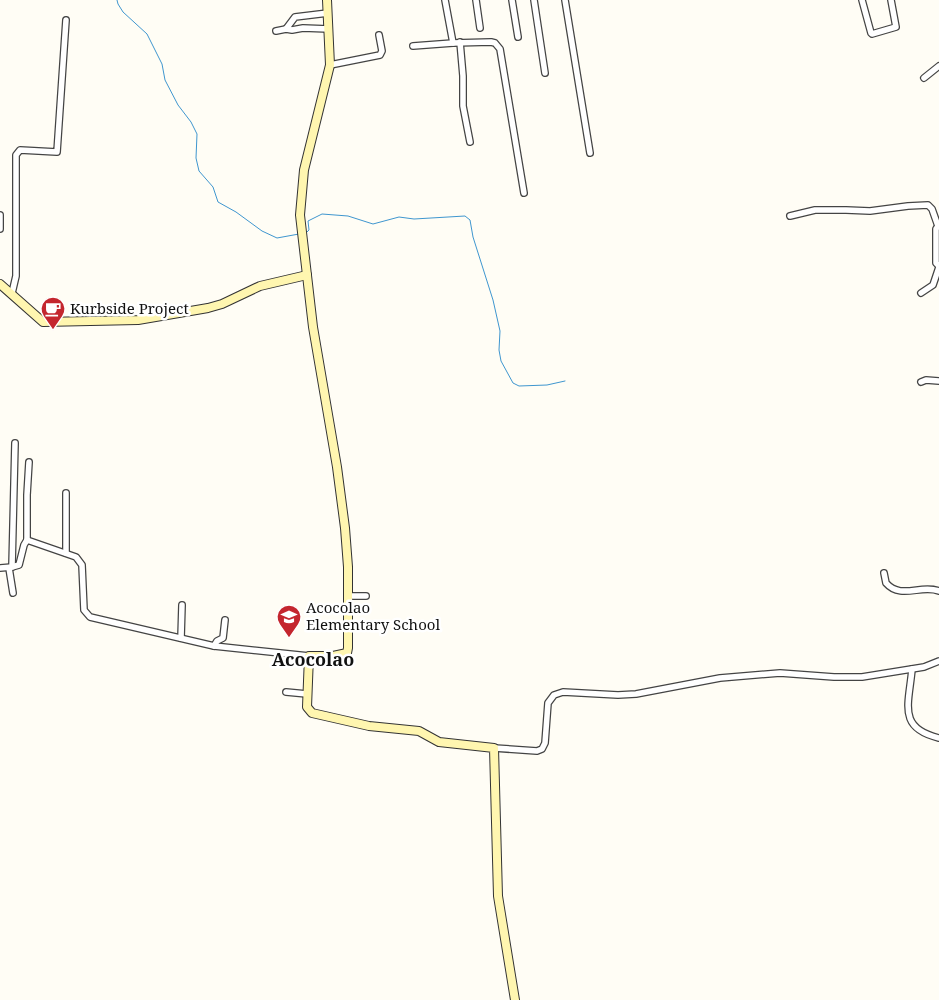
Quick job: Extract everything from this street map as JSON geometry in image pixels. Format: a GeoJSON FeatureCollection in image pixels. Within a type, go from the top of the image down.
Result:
{"type":"FeatureCollection","features":[{"type":"Feature","properties":{"kind":"street"},"geometry":{"type":"LineString","coordinates":[[27,540],[76,557],[82,563],[84,606],[87,615],[93,618],[214,646],[309,656],[333,656],[347,653],[348,549],[313,327],[300,229],[300,197],[304,170],[330,65],[327,0]]}},
{"type":"Feature","properties":{"kind":"street"},"geometry":{"type":"LineString","coordinates":[[445,0],[453,42]]}},
{"type":"Feature","properties":{"kind":"street"},"geometry":{"type":"LineString","coordinates":[[476,0],[480,28]]}},
{"type":"Feature","properties":{"kind":"street"},"geometry":{"type":"LineString","coordinates":[[512,0],[518,37]]}},
{"type":"Feature","properties":{"kind":"street"},"geometry":{"type":"LineString","coordinates":[[534,0],[545,73]]}},
{"type":"Feature","properties":{"kind":"street"},"geometry":{"type":"LineString","coordinates":[[566,0],[590,153]]}},
{"type":"Feature","properties":{"kind":"street"},"geometry":{"type":"LineString","coordinates":[[862,0],[872,34],[896,27],[891,0]]}},
{"type":"Feature","properties":{"kind":"street"},"geometry":{"type":"LineString","coordinates":[[286,29],[296,17],[328,13]]}},
{"type":"Feature","properties":{"kind":"street"},"geometry":{"type":"LineString","coordinates":[[12,293],[16,276],[16,155],[20,150],[57,152],[66,20]]}},
{"type":"Feature","properties":{"kind":"street"},"geometry":{"type":"LineString","coordinates":[[276,31],[303,28],[329,29]]}},
{"type":"Feature","properties":{"kind":"street"},"geometry":{"type":"LineString","coordinates":[[330,65],[382,54],[379,35]]}},
{"type":"Feature","properties":{"kind":"street"},"geometry":{"type":"LineString","coordinates":[[413,46],[453,42],[491,42],[495,43],[500,49],[524,192]]}},
{"type":"Feature","properties":{"kind":"street"},"geometry":{"type":"LineString","coordinates":[[460,42],[463,106],[470,142]]}},
{"type":"Feature","properties":{"kind":"street"},"geometry":{"type":"LineString","coordinates":[[924,78],[939,66]]}},
{"type":"Feature","properties":{"kind":"street"},"geometry":{"type":"LineString","coordinates":[[790,216],[815,210],[870,211],[928,205],[932,209],[939,225],[936,229],[936,263],[939,267],[933,285],[921,293]]}},
{"type":"Feature","properties":{"kind":"street"},"geometry":{"type":"LineString","coordinates":[[0,215],[0,229]]}},
{"type":"Feature","properties":{"kind":"street"},"geometry":{"type":"LineString","coordinates":[[0,284],[43,322],[132,321],[214,307],[260,286],[307,275]]}},
{"type":"Feature","properties":{"kind":"street"},"geometry":{"type":"LineString","coordinates":[[921,382],[926,380],[939,381]]}},
{"type":"Feature","properties":{"kind":"street"},"geometry":{"type":"LineString","coordinates":[[13,593],[11,567],[15,443]]}},
{"type":"Feature","properties":{"kind":"street"},"geometry":{"type":"LineString","coordinates":[[0,568],[17,566],[21,562],[24,545],[27,540],[29,462]]}},
{"type":"Feature","properties":{"kind":"street"},"geometry":{"type":"LineString","coordinates":[[66,493],[66,553]]}},
{"type":"Feature","properties":{"kind":"street"},"geometry":{"type":"LineString","coordinates":[[884,573],[886,583],[900,592],[929,588],[939,591]]}},
{"type":"Feature","properties":{"kind":"street"},"geometry":{"type":"LineString","coordinates":[[348,596],[366,596]]}},
{"type":"Feature","properties":{"kind":"street"},"geometry":{"type":"LineString","coordinates":[[181,638],[182,605]]}},
{"type":"Feature","properties":{"kind":"street"},"geometry":{"type":"LineString","coordinates":[[214,646],[217,641],[223,638],[225,620]]}},
{"type":"Feature","properties":{"kind":"street"},"geometry":{"type":"LineString","coordinates":[[309,656],[307,706],[312,713],[370,726],[419,731],[439,742],[537,751],[542,749],[545,743],[548,703],[554,695],[563,692],[636,694],[720,678],[780,673],[862,677],[912,670],[939,661]]}},
{"type":"Feature","properties":{"kind":"street"},"geometry":{"type":"LineString","coordinates":[[912,670],[908,709],[909,719],[921,732],[939,738]]}},
{"type":"Feature","properties":{"kind":"street"},"geometry":{"type":"LineString","coordinates":[[286,692],[307,694]]}},
{"type":"Feature","properties":{"kind":"street"},"geometry":{"type":"LineString","coordinates":[[494,748],[498,896],[515,1000]]}},
{"type":"Feature","properties":{"kind":"waterway"},"geometry":{"type":"LineString","coordinates":[[117,0],[123,12],[147,34],[162,64],[165,80],[178,105],[191,122],[197,134],[196,158],[199,171],[213,187],[218,202],[236,212],[262,231],[277,238],[299,234]]}},
{"type":"Feature","properties":{"kind":"waterway"},"geometry":{"type":"LineString","coordinates":[[306,233],[309,230],[308,221],[322,214],[348,216],[373,224],[399,217],[414,219],[465,216],[470,220],[473,237],[493,300],[500,331],[499,350],[501,361],[513,383],[519,386],[547,385],[565,381]]}},
{"type":"Feature","properties":{"kind":"place","name":"Kurbside Project"},"geometry":{"type":"Point","coordinates":[53,330]}},
{"type":"Feature","properties":{"kind":"place","name":"Acocolao Elementary School"},"geometry":{"type":"Point","coordinates":[289,638]}},
{"type":"Feature","properties":{"kind":"district","name":"Acocolao"},"geometry":{"type":"Point","coordinates":[313,660]}}]}
